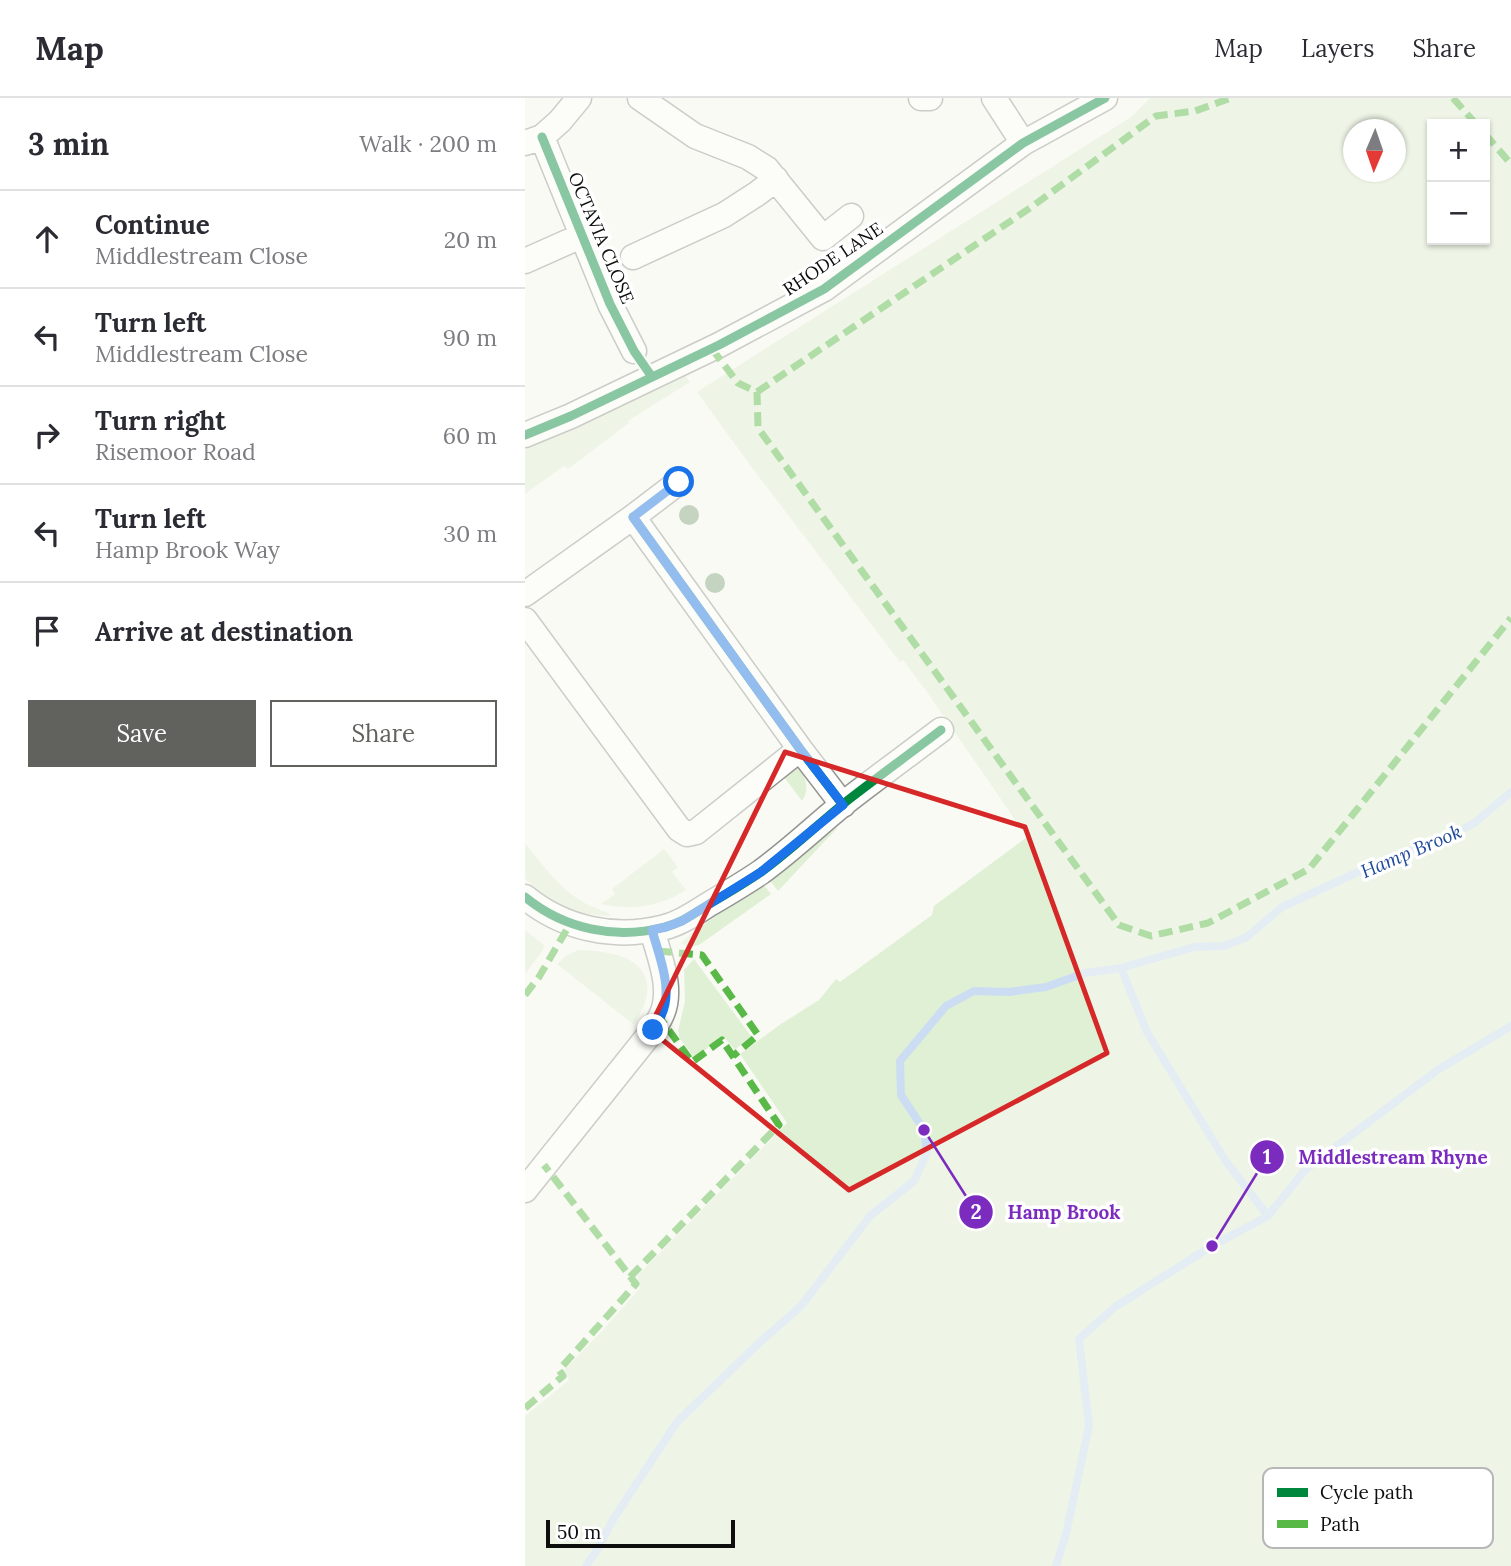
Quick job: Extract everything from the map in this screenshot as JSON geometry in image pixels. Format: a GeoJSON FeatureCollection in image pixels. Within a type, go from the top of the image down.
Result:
{"type":"FeatureCollection","features":[{"type":"Feature","properties":{"kind":"street"},"geometry":{"type":"LineString","coordinates":[[533,140],[560,121],[579,98]]}},
{"type":"Feature","properties":{"kind":"street"},"geometry":{"type":"LineString","coordinates":[[640,98],[695,136],[748,157],[767,169],[823,238],[851,216]]}},
{"type":"Feature","properties":{"kind":"street"},"geometry":{"type":"LineString","coordinates":[[921,98],[930,98]]}},
{"type":"Feature","properties":{"kind":"street"},"geometry":{"type":"LineString","coordinates":[[994,98],[1023,143]]}},
{"type":"Feature","properties":{"kind":"street","name":"RHODE LANE"},"geometry":{"type":"LineString","coordinates":[[525,435],[571,416],[719,345],[824,289],[1023,143],[1105,98]]}},
{"type":"Feature","properties":{"kind":"street","name":"OCTAVIA CLOSE"},"geometry":{"type":"LineString","coordinates":[[533,140],[634,351]]}},
{"type":"Feature","properties":{"kind":"street"},"geometry":{"type":"LineString","coordinates":[[633,257],[724,215],[776,179]]}},
{"type":"Feature","properties":{"kind":"street"},"geometry":{"type":"LineString","coordinates":[[525,261],[581,236]]}},
{"type":"Feature","properties":{"kind":"street"},"geometry":{"type":"LineString","coordinates":[[525,594],[679,482]]}},
{"type":"Feature","properties":{"kind":"street"},"geometry":{"type":"LineString","coordinates":[[633,517],[843,805]]}},
{"type":"Feature","properties":{"kind":"street"},"geometry":{"type":"LineString","coordinates":[[525,620],[679,829],[687,834],[696,832],[800,749]]}},
{"type":"Feature","properties":{"kind":"street"},"geometry":{"type":"LineString","coordinates":[[525,897],[557,919],[577,927],[629,933],[666,927],[682,921],[761,872],[941,730]]}},
{"type":"Feature","properties":{"kind":"street"},"geometry":{"type":"LineString","coordinates":[[525,1190],[653,1030],[662,1015],[666,988],[652,930]]}},
{"type":"Feature","properties":{"kind":"highlighted area"},"geometry":{"type":"Polygon","coordinates":[[[785,752],[1025,827],[1107,1053],[849,1190],[649,1029],[785,752]]]}},
{"type":"Feature","properties":{"kind":"green space"},"geometry":{"type":"Polygon","coordinates":[[[1150,98],[1511,98],[1511,1566],[525,1566],[525,1416],[569,1380],[564,1370],[640,1288],[637,1276],[787,1123],[740,1054],[819,1000],[836,979],[840,982],[932,915],[934,906],[1027,837],[927,692],[903,660],[900,662],[697,392],[1131,117],[1150,98]]]}},
{"type":"Feature","properties":{"kind":"green space"},"geometry":{"type":"Polygon","coordinates":[[[683,372],[690,382],[628,421],[629,423],[568,469],[564,466],[525,494],[525,449],[586,422],[683,372]]]}},
{"type":"Feature","properties":{"kind":"green space"},"geometry":{"type":"Polygon","coordinates":[[[794,763],[805,781],[806,791],[802,801],[781,773],[794,763]]]}},
{"type":"Feature","properties":{"kind":"green space"},"geometry":{"type":"Polygon","coordinates":[[[839,826],[778,891],[768,878],[839,826]]]}},
{"type":"Feature","properties":{"kind":"green space"},"geometry":{"type":"Polygon","coordinates":[[[525,843],[563,887],[610,916],[585,913],[564,906],[525,879],[525,843]]]}},
{"type":"Feature","properties":{"kind":"green space"},"geometry":{"type":"Polygon","coordinates":[[[664,849],[678,867],[672,872],[686,890],[645,906],[601,904],[615,894],[612,889],[664,849]]]}},
{"type":"Feature","properties":{"kind":"green space"},"geometry":{"type":"Polygon","coordinates":[[[762,883],[771,894],[699,945],[688,947],[681,943],[692,933],[762,883]]]}},
{"type":"Feature","properties":{"kind":"green space"},"geometry":{"type":"Polygon","coordinates":[[[525,930],[544,945],[525,974],[525,930]]]}},
{"type":"Feature","properties":{"kind":"green space"},"geometry":{"type":"Polygon","coordinates":[[[578,950],[603,952],[627,959],[637,965],[644,974],[647,985],[646,1000],[634,1025],[557,964],[578,950]]]}},
{"type":"Feature","properties":{"kind":"green space"},"geometry":{"type":"Polygon","coordinates":[[[694,959],[751,1036],[735,1050],[723,1036],[695,1058],[680,1039],[678,1031],[685,1001],[684,970],[694,959]]]}},
{"type":"Feature","properties":{"kind":"waterway","name":"Hamp Brook"},"geometry":{"type":"LineString","coordinates":[[586,1566],[677,1422],[801,1306],[870,1216],[914,1181],[927,1153],[924,1130],[901,1095],[900,1061],[946,1006],[974,991],[1009,992],[1046,987],[1085,973],[1121,968],[1194,947],[1224,946],[1247,937],[1282,907],[1393,856],[1431,844],[1473,824],[1511,792]]}},
{"type":"Feature","properties":{"kind":"waterway"},"geometry":{"type":"LineString","coordinates":[[1121,968],[1147,1032],[1225,1160],[1268,1216]]}},
{"type":"Feature","properties":{"kind":"waterway"},"geometry":{"type":"LineString","coordinates":[[1056,1566],[1066,1534],[1089,1426],[1079,1339],[1115,1307],[1212,1246],[1268,1216],[1305,1170],[1439,1069],[1511,1026]]}},
{"type":"Feature","properties":{"kind":"marked path"},"geometry":{"type":"LineString","coordinates":[[757,392],[1030,208],[1156,116],[1195,111],[1231,98]]}},
{"type":"Feature","properties":{"kind":"marked path"},"geometry":{"type":"LineString","coordinates":[[1453,98],[1472,119]]}},
{"type":"Feature","properties":{"kind":"marked path"},"geometry":{"type":"LineString","coordinates":[[1490,140],[1511,164]]}},
{"type":"Feature","properties":{"kind":"marked path"},"geometry":{"type":"LineString","coordinates":[[712,349],[738,383],[757,392],[758,428],[1119,925],[1151,936],[1208,923],[1309,869],[1511,618]]}},
{"type":"Feature","properties":{"kind":"marked path"},"geometry":{"type":"LineString","coordinates":[[525,995],[539,977],[570,924]]}},
{"type":"Feature","properties":{"kind":"marked path"},"geometry":{"type":"LineString","coordinates":[[658,951],[702,955],[758,1035],[733,1056]]}},
{"type":"Feature","properties":{"kind":"marked path"},"geometry":{"type":"LineString","coordinates":[[630,1277],[779,1125],[722,1040],[692,1062],[660,1018]]}},
{"type":"Feature","properties":{"kind":"marked path"},"geometry":{"type":"LineString","coordinates":[[525,1408],[563,1376],[559,1370],[636,1284],[544,1165]]}},
{"type":"Feature","properties":{"kind":"cycle path"},"geometry":{"type":"LineString","coordinates":[[525,435],[571,416],[719,345],[824,289],[1023,143],[1105,98]]}},
{"type":"Feature","properties":{"kind":"cycle path"},"geometry":{"type":"LineString","coordinates":[[542,137],[610,304],[634,351],[652,377]]}},
{"type":"Feature","properties":{"kind":"cycle path"},"geometry":{"type":"LineString","coordinates":[[633,517],[843,805]]}},
{"type":"Feature","properties":{"kind":"cycle path"},"geometry":{"type":"LineString","coordinates":[[525,897],[556,917],[591,929],[609,932],[646,931],[677,923],[761,872],[843,804],[941,730]]}},
{"type":"Feature","properties":{"kind":"place","name":"Hamp Brook"},"geometry":{"type":"Point","coordinates":[924,1130]}},
{"type":"Feature","properties":{"kind":"place","name":"Middlestream Rhyne"},"geometry":{"type":"Point","coordinates":[1212,1246]}},
{"type":"Feature","properties":{"kind":"route"},"geometry":{"type":"LineString","coordinates":[[653,1030],[662,1015],[666,988],[652,930],[682,921],[761,872],[843,805],[633,517],[679,482]]}}]}
